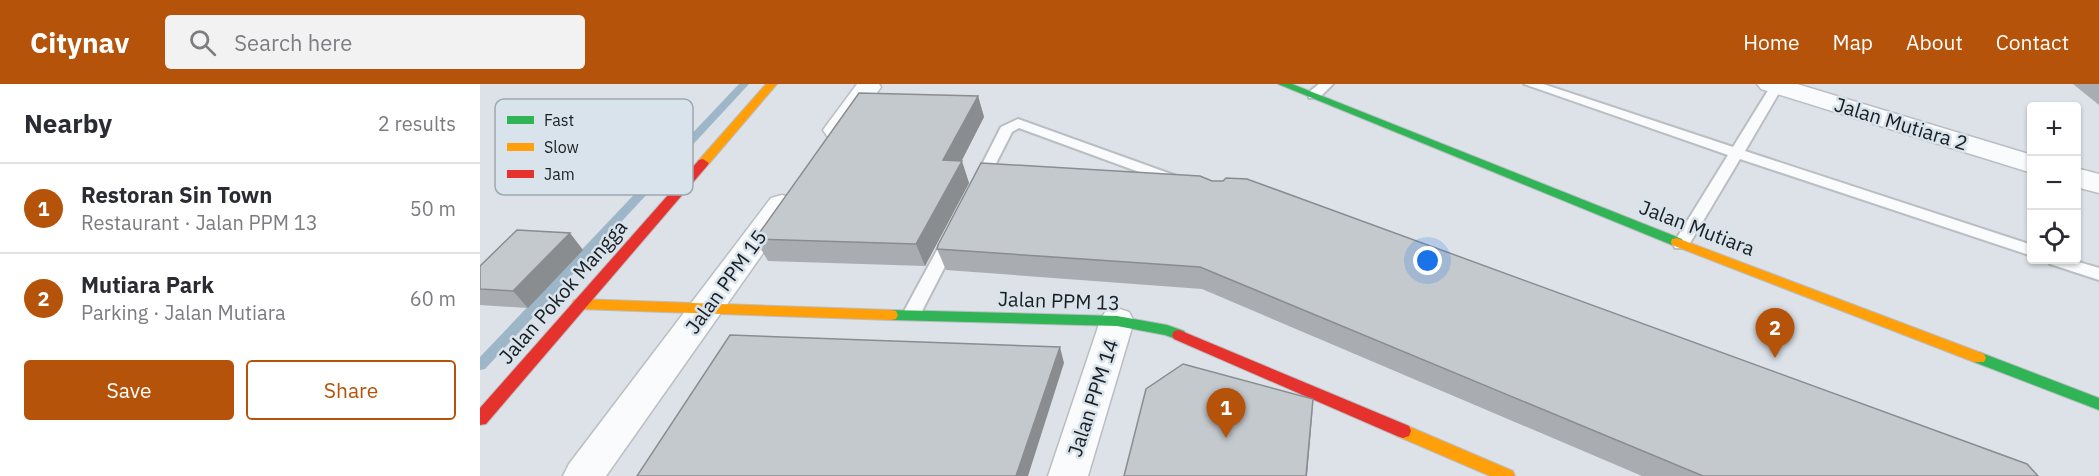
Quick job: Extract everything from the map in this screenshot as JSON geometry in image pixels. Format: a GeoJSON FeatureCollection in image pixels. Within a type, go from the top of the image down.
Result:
{"type":"FeatureCollection","features":[{"type":"Feature","properties":{"kind":"street","name":"Jalan Pokok Mangga"},"geometry":{"type":"LineString","coordinates":[[693,174],[772,84]]}},
{"type":"Feature","properties":{"kind":"street","name":"Jalan Mutiara"},"geometry":{"type":"LineString","coordinates":[[1283,84],[1681,244],[2099,404]]}},
{"type":"Feature","properties":{"kind":"street","name":"Jalan Mutiara 2"},"geometry":{"type":"LineString","coordinates":[[1774,85],[2027,163]]}},
{"type":"Feature","properties":{"kind":"street"},"geometry":{"type":"LineString","coordinates":[[821,152],[868,87]]}},
{"type":"Feature","properties":{"kind":"street"},"geometry":{"type":"LineString","coordinates":[[2081,179],[2099,184]]}},
{"type":"Feature","properties":{"kind":"street","name":"Jalan PPM 15"},"geometry":{"type":"LineString","coordinates":[[583,476],[800,180]]}},
{"type":"Feature","properties":{"kind":"street","name":"Jalan Pokok Mangga"},"geometry":{"type":"LineString","coordinates":[[480,418],[675,195]]}},
{"type":"Feature","properties":{"kind":"street","name":"Jalan PPM 13"},"geometry":{"type":"LineString","coordinates":[[579,304],[705,310],[1118,321],[1167,330],[1507,476]]}},
{"type":"Feature","properties":{"kind":"street","name":"Jalan PPM 14"},"geometry":{"type":"LineString","coordinates":[[1068,476],[1118,321]]}},
{"type":"Feature","properties":{"kind":"lane"},"geometry":{"type":"LineString","coordinates":[[1314,95],[1327,84]]}},
{"type":"Feature","properties":{"kind":"lane"},"geometry":{"type":"LineString","coordinates":[[1530,84],[2027,250]]}},
{"type":"Feature","properties":{"kind":"lane"},"geometry":{"type":"LineString","coordinates":[[1681,244],[1738,153],[1774,85]]}},
{"type":"Feature","properties":{"kind":"lane"},"geometry":{"type":"LineString","coordinates":[[969,202],[1006,130],[1018,123],[1187,185]]}},
{"type":"Feature","properties":{"kind":"lane"},"geometry":{"type":"LineString","coordinates":[[911,315],[959,223]]}},
{"type":"Feature","properties":{"kind":"lane"},"geometry":{"type":"LineString","coordinates":[[2068,264],[2099,274]]}},
{"type":"Feature","properties":{"kind":"building"},"geometry":{"type":"Polygon","coordinates":[[[859,93],[978,96],[943,160],[962,161],[916,244],[755,239],[859,93]]]}},
{"type":"Feature","properties":{"kind":"building"},"geometry":{"type":"Polygon","coordinates":[[[981,163],[1200,176],[1212,181],[1223,181],[1226,178],[1247,179],[2027,464],[2038,476],[1703,476],[1200,267],[937,249],[981,163]]]}},
{"type":"Feature","properties":{"kind":"building"},"geometry":{"type":"Polygon","coordinates":[[[517,230],[570,233],[513,291],[480,289],[480,266],[517,230]]]}},
{"type":"Feature","properties":{"kind":"building"},"geometry":{"type":"Polygon","coordinates":[[[730,335],[1060,347],[1016,476],[637,476],[730,335]]]}},
{"type":"Feature","properties":{"kind":"building"},"geometry":{"type":"Polygon","coordinates":[[[1183,364],[1313,399],[1306,476],[1124,476],[1146,389],[1183,364]]]}},
{"type":"Feature","properties":{"kind":"waterway"},"geometry":{"type":"LineString","coordinates":[[693,138],[744,84]]}},
{"type":"Feature","properties":{"kind":"waterway"},"geometry":{"type":"LineString","coordinates":[[480,365],[640,195]]}},
{"type":"Feature","properties":{"kind":"traffic: fast"},"geometry":{"type":"LineString","coordinates":[[1283,84],[1677,242]]}},
{"type":"Feature","properties":{"kind":"traffic: fast"},"geometry":{"type":"LineString","coordinates":[[891,315],[1117,321],[1167,330],[1179,335]]}},
{"type":"Feature","properties":{"kind":"traffic: fast"},"geometry":{"type":"LineString","coordinates":[[1979,358],[2099,404]]}},
{"type":"Feature","properties":{"kind":"traffic: slow"},"geometry":{"type":"LineString","coordinates":[[703,163],[772,84]]}},
{"type":"Feature","properties":{"kind":"traffic: slow"},"geometry":{"type":"LineString","coordinates":[[1677,242],[1979,358]]}},
{"type":"Feature","properties":{"kind":"traffic: slow"},"geometry":{"type":"LineString","coordinates":[[579,304],[891,315]]}},
{"type":"Feature","properties":{"kind":"traffic: slow"},"geometry":{"type":"LineString","coordinates":[[1403,431],[1507,476]]}},
{"type":"Feature","properties":{"kind":"traffic: jam"},"geometry":{"type":"LineString","coordinates":[[693,174],[703,163]]}},
{"type":"Feature","properties":{"kind":"traffic: jam"},"geometry":{"type":"LineString","coordinates":[[480,419],[675,195]]}},
{"type":"Feature","properties":{"kind":"traffic: jam"},"geometry":{"type":"LineString","coordinates":[[1179,335],[1403,431]]}},
{"type":"Feature","properties":{"kind":"place","name":"Mutiara Park"},"geometry":{"type":"Point","coordinates":[1775,358]}},
{"type":"Feature","properties":{"kind":"place","name":"Restoran Sin Town"},"geometry":{"type":"Point","coordinates":[1226,438]}}]}
